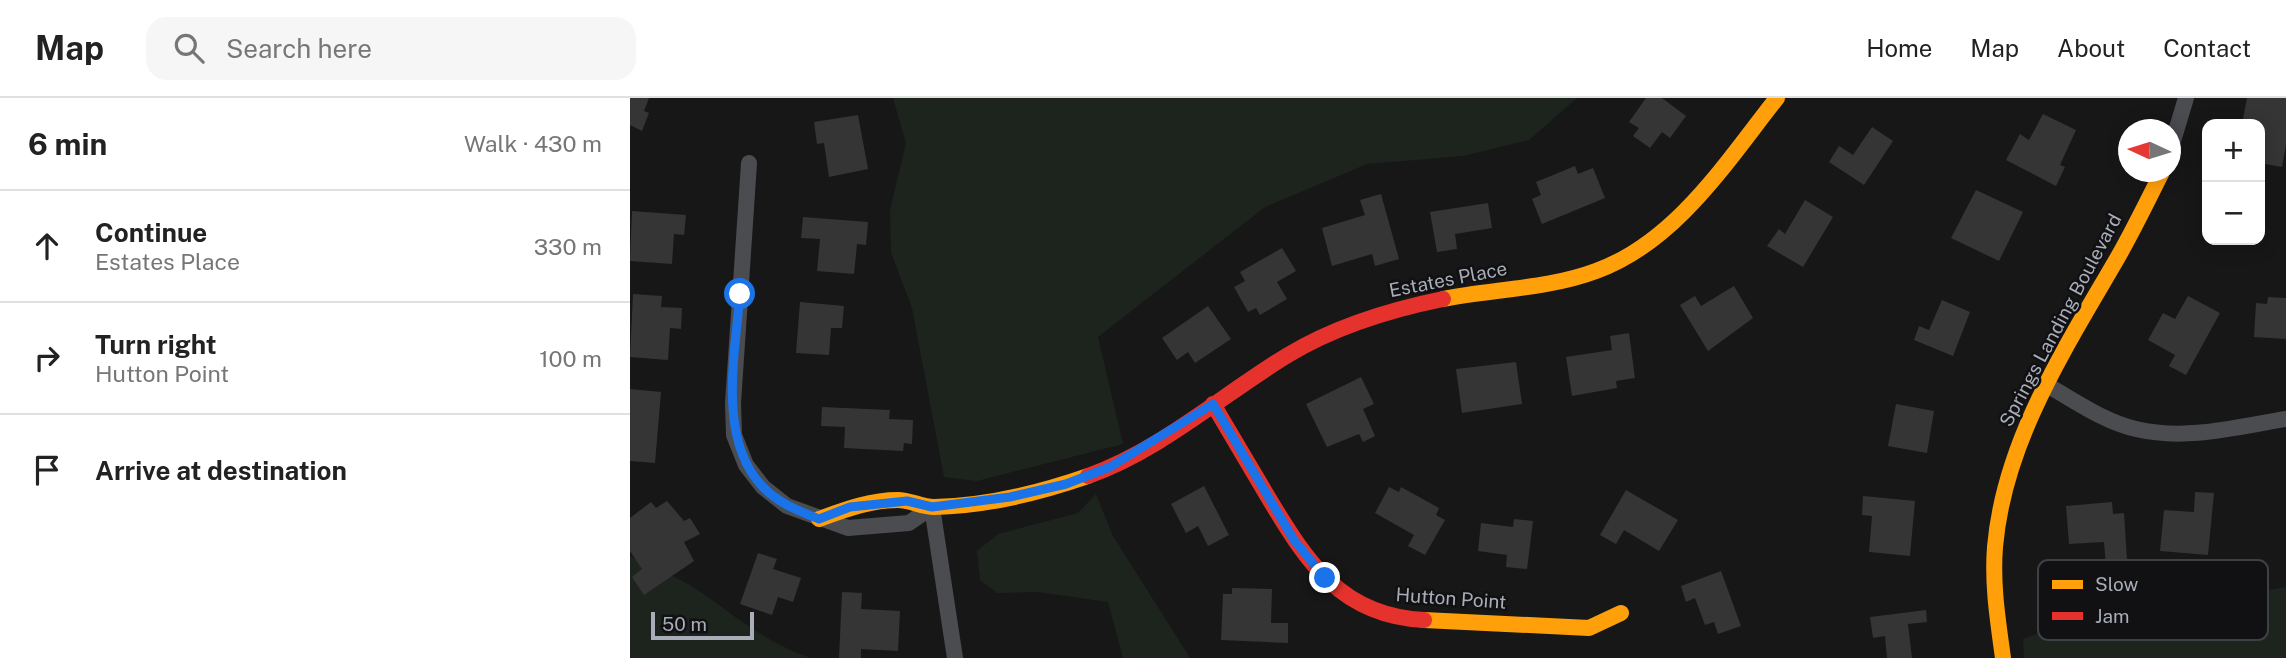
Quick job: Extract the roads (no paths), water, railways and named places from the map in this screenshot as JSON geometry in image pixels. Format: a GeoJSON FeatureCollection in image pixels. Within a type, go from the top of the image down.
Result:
{"type":"FeatureCollection","features":[{"type":"Feature","properties":{"kind":"street","name":"Estates Place"},"geometry":{"type":"LineString","coordinates":[[749,163],[733,403],[734,435],[746,465],[763,487],[788,506],[819,519],[850,507],[907,501],[932,507],[1010,497],[1066,484],[1110,467],[1323,337],[1372,316],[1429,300],[1561,280],[1607,267],[1645,245],[1683,214],[1777,98]]}},
{"type":"Feature","properties":{"kind":"street"},"geometry":{"type":"LineString","coordinates":[[2180,119],[2186,98]]}},
{"type":"Feature","properties":{"kind":"street","name":"Springs Landing Boulevard"},"geometry":{"type":"LineString","coordinates":[[2003,658],[1998,634],[1994,564],[1998,518],[2021,433],[2045,384],[2115,263],[2157,182]]}},
{"type":"Feature","properties":{"kind":"street"},"geometry":{"type":"LineString","coordinates":[[2045,384],[2104,417],[2135,429],[2170,435],[2208,432],[2286,419]]}},
{"type":"Feature","properties":{"kind":"street","name":"Hutton Point"},"geometry":{"type":"LineString","coordinates":[[1213,404],[1302,551],[1318,572],[1338,590],[1367,608],[1410,619],[1588,628],[1621,613]]}},
{"type":"Feature","properties":{"kind":"street"},"geometry":{"type":"LineString","coordinates":[[932,507],[955,658]]}}]}
